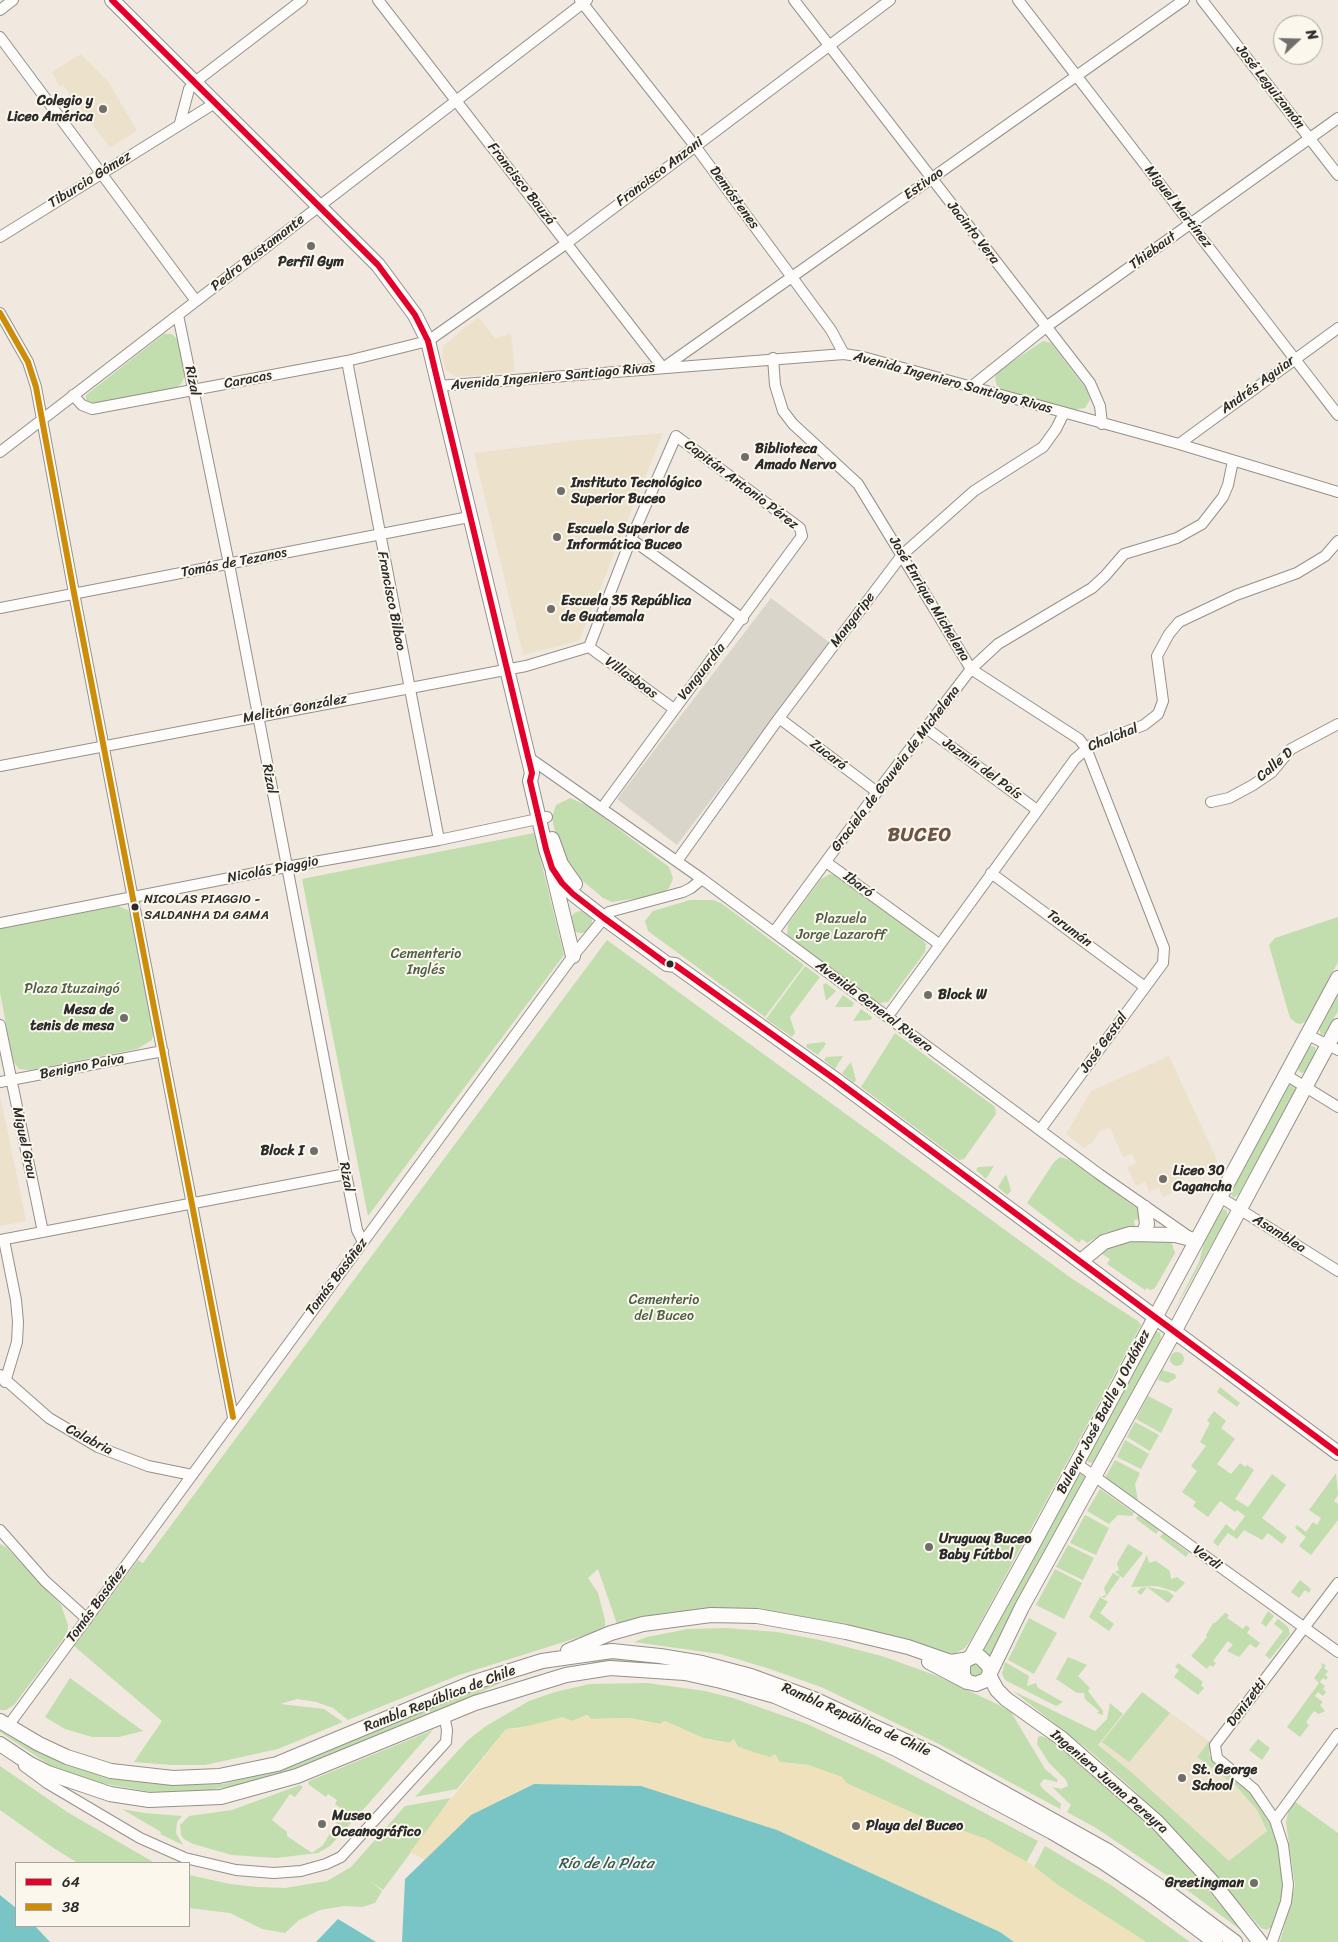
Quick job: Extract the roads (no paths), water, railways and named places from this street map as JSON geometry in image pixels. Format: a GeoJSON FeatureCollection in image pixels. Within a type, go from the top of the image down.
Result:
{"type":"FeatureCollection","features":[{"type":"Feature","properties":{"kind":"main road"},"geometry":{"type":"LineString","coordinates":[[112,0],[378,264],[402,294],[415,315],[428,342],[505,669],[532,773],[538,780],[542,818],[573,956]]}},
{"type":"Feature","properties":{"kind":"main road"},"geometry":{"type":"LineString","coordinates":[[542,818],[568,876],[607,915]]}},
{"type":"Feature","properties":{"kind":"main road"},"geometry":{"type":"LineString","coordinates":[[552,868],[573,894],[672,956],[675,965],[1081,1261],[1338,1454]]}},
{"type":"Feature","properties":{"kind":"main road","name":"Bulevar José Batlle y Ordóñez"},"geometry":{"type":"LineString","coordinates":[[968,1659],[1025,1559],[1195,1240],[1338,978]]}},
{"type":"Feature","properties":{"kind":"main road","name":"Bulevar José Batlle y Ordóñez"},"geometry":{"type":"LineString","coordinates":[[989,1674],[1093,1476],[1174,1332],[1306,1087],[1333,1048],[1338,1026]]}},
{"type":"Feature","properties":{"kind":"main road"},"geometry":{"type":"LineString","coordinates":[[1144,1233],[1147,1224],[1145,1208]]}},
{"type":"Feature","properties":{"kind":"main road"},"geometry":{"type":"LineString","coordinates":[[1081,1261],[1104,1242],[1123,1236],[1144,1233],[1175,1235],[1195,1240]]}},
{"type":"Feature","properties":{"kind":"main road","name":"Ingeniera Juana Pereyra"},"geometry":{"type":"LineString","coordinates":[[542,1661],[629,1628],[711,1615],[757,1616],[802,1623],[908,1647],[951,1662],[977,1656],[983,1658],[989,1666],[989,1674],[997,1690],[1006,1699],[1067,1743],[1157,1822],[1210,1878],[1260,1942]]}},
{"type":"Feature","properties":{"kind":"main road"},"geometry":{"type":"LineString","coordinates":[[475,1703],[488,1692],[507,1682],[582,1663],[596,1653],[605,1643],[614,1638],[645,1629],[684,1623],[737,1621],[799,1629],[896,1651],[939,1667],[968,1682],[982,1683],[989,1674]]}},
{"type":"Feature","properties":{"kind":"main road","name":"Rambla República de Chile"},"geometry":{"type":"LineString","coordinates":[[4,1723],[39,1744],[67,1757],[111,1770],[173,1778],[219,1776],[277,1764],[472,1683],[542,1661],[596,1653],[627,1652],[702,1663],[783,1687],[878,1727],[934,1754],[1088,1838],[1165,1890],[1235,1942]]}},
{"type":"Feature","properties":{"kind":"main road"},"geometry":{"type":"LineString","coordinates":[[968,1659],[963,1665],[962,1672],[968,1682]]}},
{"type":"Feature","properties":{"kind":"main road","name":"Rambla República de Chile"},"geometry":{"type":"LineString","coordinates":[[2,1746],[48,1773],[110,1794],[149,1800],[198,1799],[243,1792],[290,1778],[475,1703],[566,1675],[610,1668],[685,1673],[766,1694],[876,1739],[1052,1832],[1152,1895],[1216,1942]]}},
{"type":"Feature","properties":{"kind":"street"},"geometry":{"type":"LineString","coordinates":[[0,10],[13,0]]}},
{"type":"Feature","properties":{"kind":"street"},"geometry":{"type":"LineString","coordinates":[[180,123],[189,89],[195,82],[302,0]]}},
{"type":"Feature","properties":{"kind":"street","name":"Francisco Bauzá"},"geometry":{"type":"LineString","coordinates":[[378,0],[663,368]]}},
{"type":"Feature","properties":{"kind":"street","name":"Jacinto Vera"},"geometry":{"type":"LineString","coordinates":[[794,0],[1094,389],[1102,424]]}},
{"type":"Feature","properties":{"kind":"street","name":"Francisco Anzani"},"geometry":{"type":"LineString","coordinates":[[428,342],[566,243],[890,0]]}},
{"type":"Feature","properties":{"kind":"street","name":"Miguel Martínez"},"geometry":{"type":"LineString","coordinates":[[1018,0],[1338,415]]}},
{"type":"Feature","properties":{"kind":"street","name":"Estivao"},"geometry":{"type":"LineString","coordinates":[[663,368],[1184,0]]}},
{"type":"Feature","properties":{"kind":"street","name":"José Leguizamón"},"geometry":{"type":"LineString","coordinates":[[1202,0],[1338,175]]}},
{"type":"Feature","properties":{"kind":"street","name":"Pedro Bustamante"},"geometry":{"type":"LineString","coordinates":[[0,452],[456,102],[584,1]]}},
{"type":"Feature","properties":{"kind":"street","name":"Demóstenes"},"geometry":{"type":"LineString","coordinates":[[584,1],[695,146],[831,330],[844,354]]}},
{"type":"Feature","properties":{"kind":"street"},"geometry":{"type":"LineString","coordinates":[[0,37],[196,301]]}},
{"type":"Feature","properties":{"kind":"street","name":"Tiburcio Gómez"},"geometry":{"type":"LineString","coordinates":[[0,236],[215,103]]}},
{"type":"Feature","properties":{"kind":"street","name":"Thiebaut"},"geometry":{"type":"LineString","coordinates":[[971,387],[1046,327],[1338,118]]}},
{"type":"Feature","properties":{"kind":"street"},"geometry":{"type":"LineString","coordinates":[[0,313],[32,374],[42,420],[233,1417]]}},
{"type":"Feature","properties":{"kind":"street","name":"Rizal"},"geometry":{"type":"LineString","coordinates":[[178,315],[229,564],[256,716],[357,1230],[363,1242]]}},
{"type":"Feature","properties":{"kind":"street","name":"Andrés Aguiar"},"geometry":{"type":"LineString","coordinates":[[1179,444],[1295,357],[1338,328]]}},
{"type":"Feature","properties":{"kind":"street","name":"Caracas"},"geometry":{"type":"LineString","coordinates":[[73,395],[82,405],[92,409],[347,361],[428,342]]}},
{"type":"Feature","properties":{"kind":"street","name":"Avenida Ingeniero Santiago Rivas"},"geometry":{"type":"LineString","coordinates":[[438,386],[774,358],[844,354],[863,356],[1179,444],[1233,462],[1338,492]]}},
{"type":"Feature","properties":{"kind":"street","name":"José Enrique Michelena"},"geometry":{"type":"LineString","coordinates":[[774,358],[775,385],[784,411],[793,424],[858,484],[971,669],[1079,739],[1086,748],[1144,894],[1165,956]]}},
{"type":"Feature","properties":{"kind":"street","name":"Francisco Bilbao"},"geometry":{"type":"LineString","coordinates":[[347,361],[408,688],[439,840]]}},
{"type":"Feature","properties":{"kind":"street","name":"Mangaripe"},"geometry":{"type":"LineString","coordinates":[[676,861],[779,718],[902,555],[974,491],[1043,447],[1056,429],[1064,413]]}},
{"type":"Feature","properties":{"kind":"street","name":"Capitán Antonio Pérez"},"geometry":{"type":"LineString","coordinates":[[631,539],[676,436],[800,528],[802,536]]}},
{"type":"Feature","properties":{"kind":"street","name":"Graciela de Gouveia de Michelena"},"geometry":{"type":"LineString","coordinates":[[774,932],[971,669],[998,644],[1092,588],[1106,576],[1124,554],[1177,538],[1202,524],[1224,498],[1233,462]]}},
{"type":"Feature","properties":{"kind":"street","name":"Tomás de Tezanos"},"geometry":{"type":"LineString","coordinates":[[0,608],[379,536],[469,517]]}},
{"type":"Feature","properties":{"kind":"street","name":"Vanguardia"},"geometry":{"type":"LineString","coordinates":[[602,808],[743,619],[802,536]]}},
{"type":"Feature","properties":{"kind":"street"},"geometry":{"type":"LineString","coordinates":[[589,647],[631,539],[743,619]]}},
{"type":"Feature","properties":{"kind":"street","name":"Chalchal"},"geometry":{"type":"LineString","coordinates":[[888,1016],[1075,759],[1086,748],[1144,725],[1158,714],[1163,701],[1158,656],[1169,634],[1179,622],[1236,596],[1297,573],[1325,556],[1338,541]]}},
{"type":"Feature","properties":{"kind":"street","name":"Melitón González"},"geometry":{"type":"LineString","coordinates":[[0,766],[526,666],[589,647]]}},
{"type":"Feature","properties":{"kind":"street","name":"Villasboas"},"geometry":{"type":"LineString","coordinates":[[589,647],[674,709]]}},
{"type":"Feature","properties":{"kind":"street","name":"Zucará"},"geometry":{"type":"LineString","coordinates":[[779,718],[877,792]]}},
{"type":"Feature","properties":{"kind":"street","name":"Calle D"},"geometry":{"type":"LineString","coordinates":[[1211,802],[1229,798],[1252,785],[1272,772],[1291,749],[1338,724]]}},
{"type":"Feature","properties":{"kind":"street","name":"Jazmín del País"},"geometry":{"type":"LineString","coordinates":[[926,728],[1037,810]]}},
{"type":"Feature","properties":{"kind":"street","name":"Avenida General Rivera"},"geometry":{"type":"LineString","coordinates":[[528,757],[702,878],[1145,1208],[1195,1240]]}},
{"type":"Feature","properties":{"kind":"street","name":"Nicolás Piaggio"},"geometry":{"type":"LineString","coordinates":[[0,923],[286,867],[439,840],[542,818]]}},
{"type":"Feature","properties":{"kind":"street","name":"Ibaró"},"geometry":{"type":"LineString","coordinates":[[826,862],[939,944]]}},
{"type":"Feature","properties":{"kind":"street","name":"Tarumán"},"geometry":{"type":"LineString","coordinates":[[992,873],[1145,987]]}},
{"type":"Feature","properties":{"kind":"street"},"geometry":{"type":"LineString","coordinates":[[607,915],[683,892],[692,888],[702,878]]}},
{"type":"Feature","properties":{"kind":"street","name":"Tomás Basáñez"},"geometry":{"type":"LineString","coordinates":[[4,1723],[87,1618],[573,956],[607,915]]}},
{"type":"Feature","properties":{"kind":"street","name":"José Gestal"},"geometry":{"type":"LineString","coordinates":[[1040,1130],[1163,963],[1165,956]]}},
{"type":"Feature","properties":{"kind":"street","name":"Miguel Grau"},"geometry":{"type":"LineString","coordinates":[[0,1025],[5,1081],[43,1232]]}},
{"type":"Feature","properties":{"kind":"street"},"geometry":{"type":"LineString","coordinates":[[1308,1035],[1333,1048]]}},
{"type":"Feature","properties":{"kind":"street","name":"Benigno Paiva"},"geometry":{"type":"LineString","coordinates":[[5,1081],[164,1051]]}},
{"type":"Feature","properties":{"kind":"street"},"geometry":{"type":"LineString","coordinates":[[1286,1075],[1338,1107]]}},
{"type":"Feature","properties":{"kind":"street"},"geometry":{"type":"LineString","coordinates":[[3,1379],[17,1342],[18,1322],[16,1300],[2,1240],[346,1174]]}},
{"type":"Feature","properties":{"kind":"street","name":"Asamblea"},"geometry":{"type":"LineString","coordinates":[[1220,1197],[1338,1271]]}},
{"type":"Feature","properties":{"kind":"street","name":"Calabria"},"geometry":{"type":"LineString","coordinates":[[3,1379],[50,1418],[98,1447],[148,1466],[192,1475]]}},
{"type":"Feature","properties":{"kind":"street","name":"Verdi"},"geometry":{"type":"LineString","coordinates":[[1076,1463],[1338,1652]]}},
{"type":"Feature","properties":{"kind":"street"},"geometry":{"type":"LineString","coordinates":[[0,1530],[45,1581],[87,1618]]}},
{"type":"Feature","properties":{"kind":"street","name":"Donizetti"},"geometry":{"type":"LineString","coordinates":[[1272,1942],[1286,1902],[1288,1886],[1283,1845],[1275,1820],[1254,1789],[1217,1758],[1215,1745],[1338,1583]]}},
{"type":"Feature","properties":{"kind":"street","name":"Rambla República de Chile"},"geometry":{"type":"LineString","coordinates":[[2,1746],[12,1757],[47,1783],[140,1838],[206,1864],[257,1873],[284,1872],[318,1867],[341,1857],[446,1742],[447,1730],[444,1715]]}},
{"type":"Feature","properties":{"kind":"street"},"geometry":{"type":"LineString","coordinates":[[1275,1820],[1338,1734]]}},
{"type":"Feature","properties":{"kind":"water","name":"Río de la Plata"},"geometry":{"type":"Polygon","coordinates":[[[534,1784],[641,1786],[777,1830],[1000,1932],[1014,1942],[402,1942],[405,1879],[471,1815],[534,1784]]]}},
{"type":"Feature","properties":{"kind":"water"},"geometry":{"type":"Polygon","coordinates":[[[0,1895],[15,1907],[15,1927],[36,1927],[50,1942],[0,1942],[0,1895]]]}},
{"type":"Feature","properties":{"kind":"water"},"geometry":{"type":"Polygon","coordinates":[[[338,1919],[376,1942],[316,1942],[338,1919]]]}},
{"type":"Feature","properties":{"kind":"place","name":"Colegio y Liceo América"},"geometry":{"type":"Point","coordinates":[103,109]}},
{"type":"Feature","properties":{"kind":"place","name":"Perfil Gym"},"geometry":{"type":"Point","coordinates":[311,246]}},
{"type":"Feature","properties":{"kind":"place","name":"Biblioteca Amado Nervo"},"geometry":{"type":"Point","coordinates":[745,457]}},
{"type":"Feature","properties":{"kind":"place","name":"Instituto Tecnológico Superior Buceo"},"geometry":{"type":"Point","coordinates":[561,491]}},
{"type":"Feature","properties":{"kind":"place","name":"Escuela Superior de Informática Buceo"},"geometry":{"type":"Point","coordinates":[557,537]}},
{"type":"Feature","properties":{"kind":"place","name":"Escuela 35 República de Guatemala"},"geometry":{"type":"Point","coordinates":[551,609]}},
{"type":"Feature","properties":{"kind":"place","name":"NICOLAS PIAGGIO - SALDANHA DA GAMA"},"geometry":{"type":"Point","coordinates":[135,907]}},
{"type":"Feature","properties":{"kind":"place","name":"Block W"},"geometry":{"type":"Point","coordinates":[928,995]}},
{"type":"Feature","properties":{"kind":"place","name":"Mesa de tenis de mesa"},"geometry":{"type":"Point","coordinates":[124,1018]}},
{"type":"Feature","properties":{"kind":"place","name":"Block I"},"geometry":{"type":"Point","coordinates":[314,1151]}},
{"type":"Feature","properties":{"kind":"place","name":"Liceo 30 Cagancha"},"geometry":{"type":"Point","coordinates":[1163,1179]}},
{"type":"Feature","properties":{"kind":"place","name":"Uruguay Buceo Baby Fútbol"},"geometry":{"type":"Point","coordinates":[929,1547]}},
{"type":"Feature","properties":{"kind":"place","name":"St. George School"},"geometry":{"type":"Point","coordinates":[1182,1778]}},
{"type":"Feature","properties":{"kind":"place","name":"Museo Oceanográfico"},"geometry":{"type":"Point","coordinates":[322,1824]}},
{"type":"Feature","properties":{"kind":"place","name":"Playa del Buceo"},"geometry":{"type":"Point","coordinates":[856,1826]}},
{"type":"Feature","properties":{"kind":"place","name":"Greetingman"},"geometry":{"type":"Point","coordinates":[1254,1883]}},
{"type":"Feature","properties":{"kind":"district","name":"BUCEO"},"geometry":{"type":"Point","coordinates":[920,836]}},
{"type":"Feature","properties":{"kind":"park label","name":"Plazuela Jorge Lazaroff"},"geometry":{"type":"Point","coordinates":[841,928]}},
{"type":"Feature","properties":{"kind":"park label","name":"Cementerio Inglés"},"geometry":{"type":"Point","coordinates":[426,962]}},
{"type":"Feature","properties":{"kind":"park label","name":"Plaza Ituzaingó"},"geometry":{"type":"Point","coordinates":[72,989]}},
{"type":"Feature","properties":{"kind":"park label","name":"Cementerio del Buceo"},"geometry":{"type":"Point","coordinates":[664,1308]}}]}
